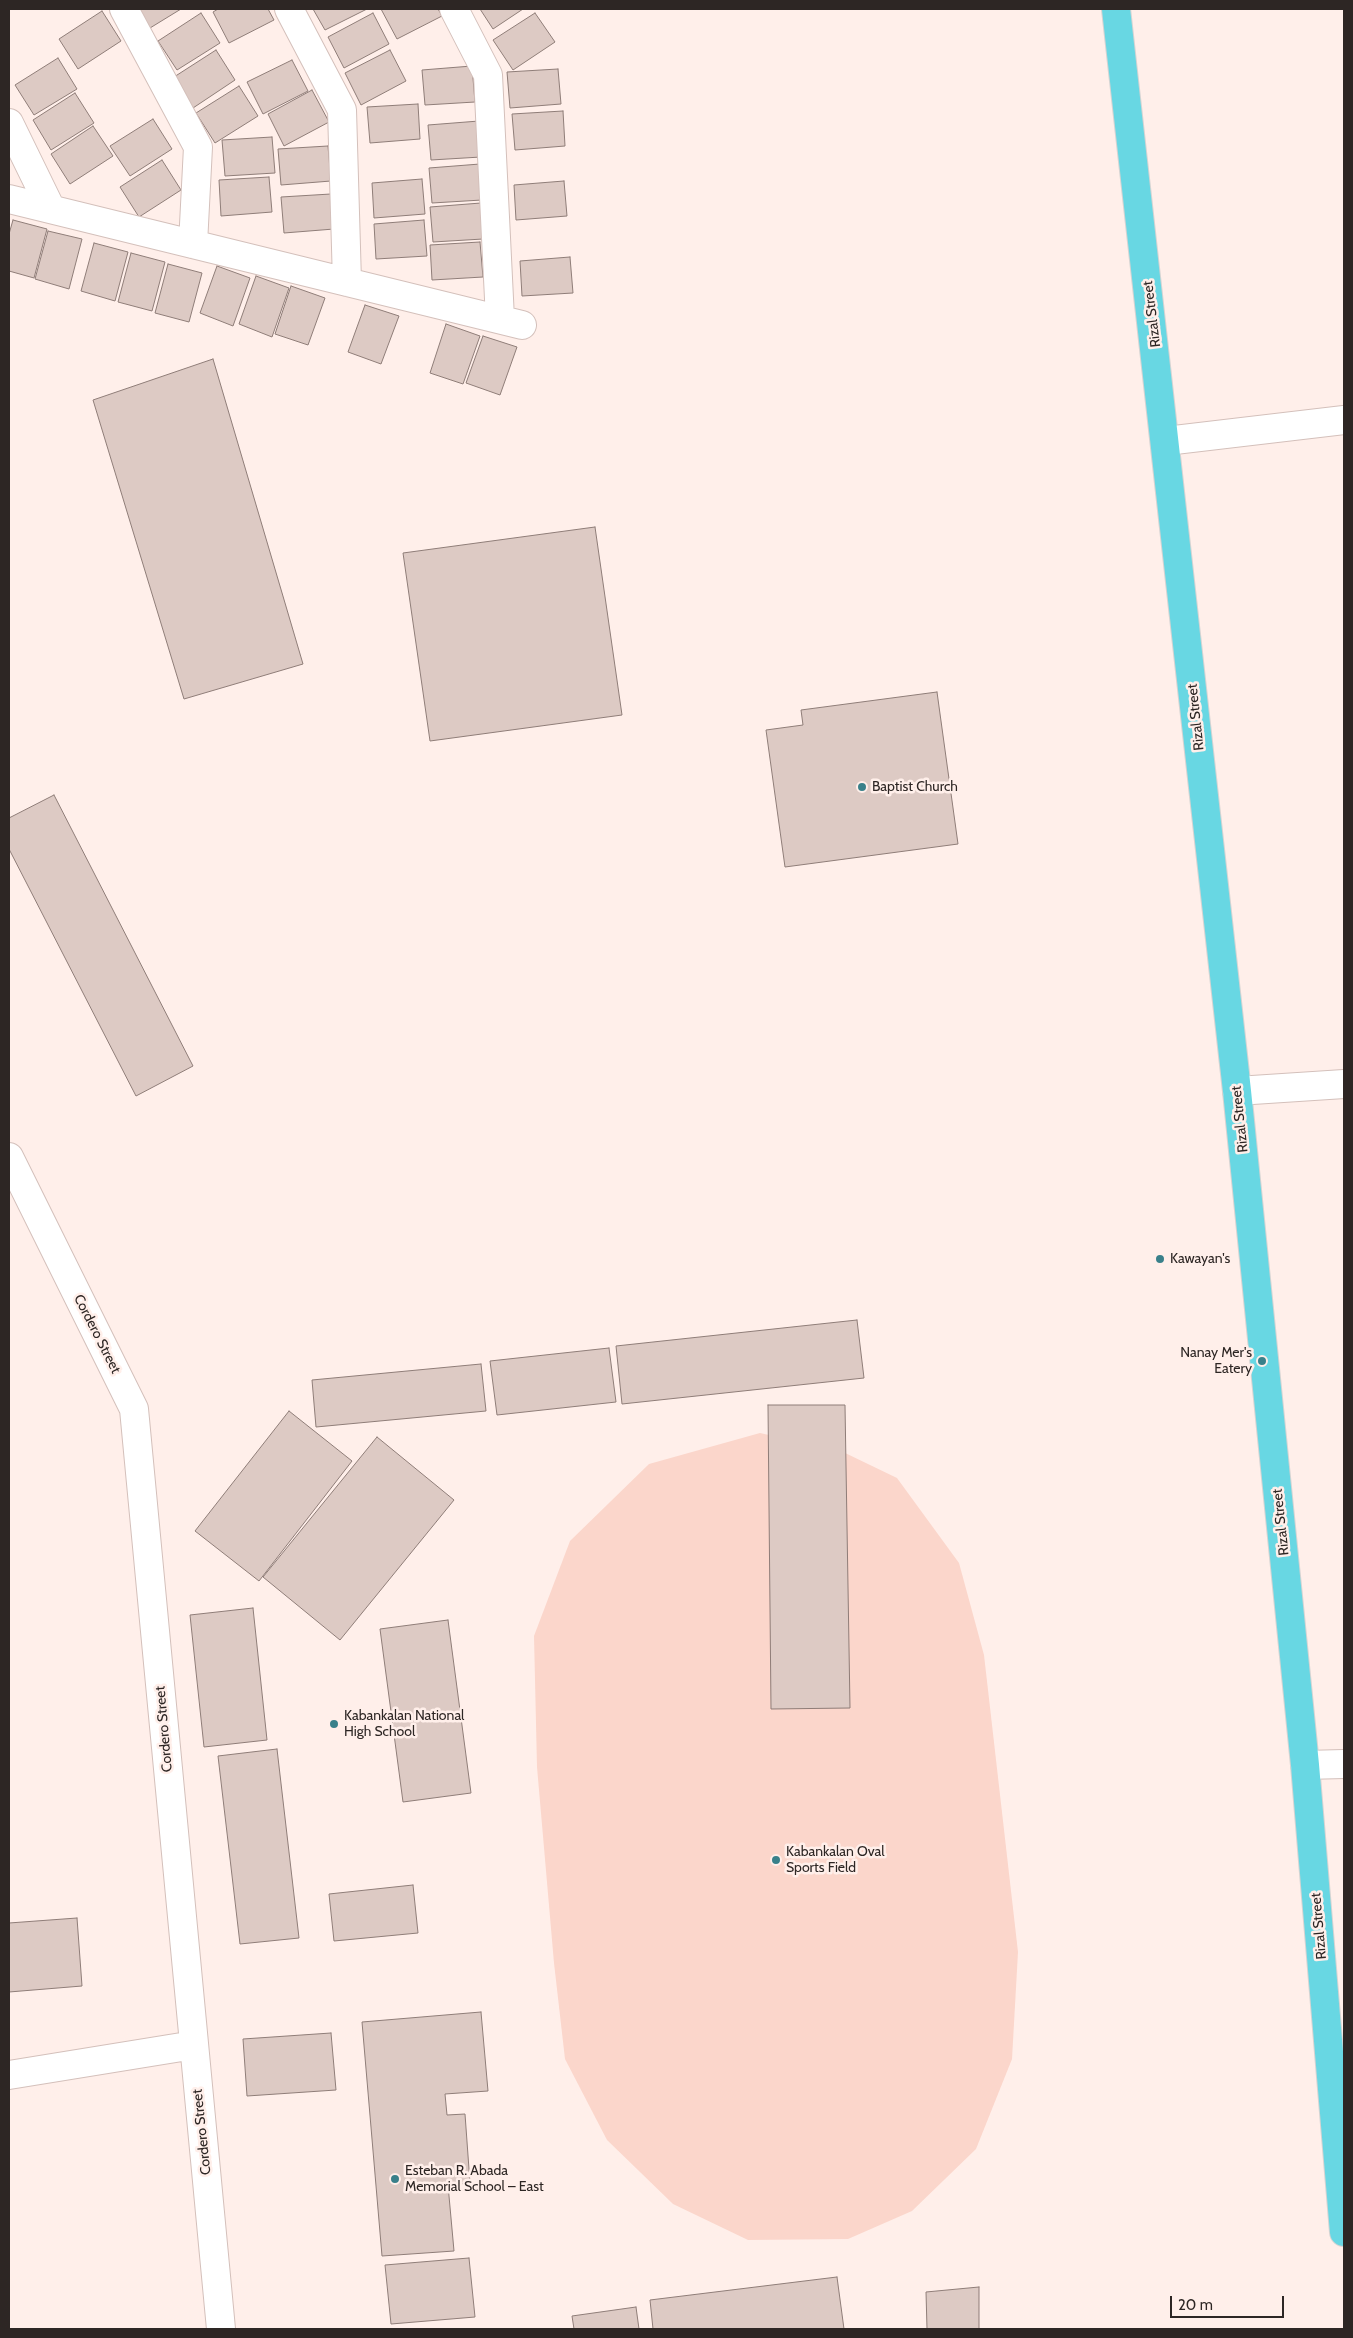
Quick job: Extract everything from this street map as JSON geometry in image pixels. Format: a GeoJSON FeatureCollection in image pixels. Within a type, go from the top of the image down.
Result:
{"type":"FeatureCollection","features":[{"type":"Feature","properties":{"kind":"main road","name":"Rizal Street"},"geometry":{"type":"LineString","coordinates":[[1116,9],[1238,1091],[1305,1765],[1344,2232]]}},
{"type":"Feature","properties":{"kind":"street"},"geometry":{"type":"LineString","coordinates":[[124,9],[198,148],[193,244]]}},
{"type":"Feature","properties":{"kind":"street"},"geometry":{"type":"LineString","coordinates":[[290,9],[342,110],[347,282]]}},
{"type":"Feature","properties":{"kind":"street"},"geometry":{"type":"LineString","coordinates":[[9,199],[511,322],[488,74],[454,9]]}},
{"type":"Feature","properties":{"kind":"street"},"geometry":{"type":"LineString","coordinates":[[9,123],[51,209]]}},
{"type":"Feature","properties":{"kind":"street"},"geometry":{"type":"LineString","coordinates":[[1166,441],[1344,420]]}},
{"type":"Feature","properties":{"kind":"street"},"geometry":{"type":"LineString","coordinates":[[1238,1091],[1344,1084]]}},
{"type":"Feature","properties":{"kind":"street","name":"Cordero Street"},"geometry":{"type":"LineString","coordinates":[[9,1158],[134,1409],[221,2329]]}},
{"type":"Feature","properties":{"kind":"street"},"geometry":{"type":"LineString","coordinates":[[1305,1765],[1344,1764]]}},
{"type":"Feature","properties":{"kind":"street"},"geometry":{"type":"LineString","coordinates":[[9,2075],[194,2045]]}},
{"type":"Feature","properties":{"kind":"shaded area","name":"Kabankalan Oval Sports Field"},"geometry":{"type":"Polygon","coordinates":[[[760,1433],[841,1451],[897,1478],[959,1563],[984,1655],[1018,1952],[1012,2059],[976,2149],[912,2211],[848,2239],[748,2240],[673,2204],[607,2140],[565,2059],[554,1963],[537,1767],[534,1636],[570,1541],[649,1464],[760,1433]]]}},
{"type":"Feature","properties":{"kind":"building"},"geometry":{"type":"Polygon","coordinates":[[[137,9],[181,9],[150,28],[137,9]]]}},
{"type":"Feature","properties":{"kind":"building"},"geometry":{"type":"Polygon","coordinates":[[[218,9],[268,9],[274,20],[229,43],[213,12],[218,9]]]}},
{"type":"Feature","properties":{"kind":"building"},"geometry":{"type":"Polygon","coordinates":[[[313,9],[367,9],[325,30],[313,9]]]}},
{"type":"Feature","properties":{"kind":"building"},"geometry":{"type":"Polygon","coordinates":[[[381,9],[438,9],[442,16],[397,39],[381,9]]]}},
{"type":"Feature","properties":{"kind":"building"},"geometry":{"type":"Polygon","coordinates":[[[480,9],[523,9],[493,29],[480,9]]]}},
{"type":"Feature","properties":{"kind":"building"},"geometry":{"type":"Polygon","coordinates":[[[102,11],[121,41],[78,69],[59,39],[102,11]]]}},
{"type":"Feature","properties":{"kind":"building"},"geometry":{"type":"Polygon","coordinates":[[[201,13],[220,43],[177,70],[158,41],[201,13]]]}},
{"type":"Feature","properties":{"kind":"building"},"geometry":{"type":"Polygon","coordinates":[[[373,13],[389,44],[344,68],[328,37],[373,13]]]}},
{"type":"Feature","properties":{"kind":"building"},"geometry":{"type":"Polygon","coordinates":[[[535,13],[555,42],[513,70],[493,40],[535,13]]]}},
{"type":"Feature","properties":{"kind":"building"},"geometry":{"type":"Polygon","coordinates":[[[216,50],[235,80],[193,108],[174,77],[216,50]]]}},
{"type":"Feature","properties":{"kind":"building"},"geometry":{"type":"Polygon","coordinates":[[[390,50],[406,81],[361,105],[345,73],[390,50]]]}},
{"type":"Feature","properties":{"kind":"building"},"geometry":{"type":"Polygon","coordinates":[[[58,58],[77,89],[34,115],[15,85],[58,58]]]}},
{"type":"Feature","properties":{"kind":"building"},"geometry":{"type":"Polygon","coordinates":[[[292,60],[308,91],[263,114],[247,82],[292,60]]]}},
{"type":"Feature","properties":{"kind":"building"},"geometry":{"type":"Polygon","coordinates":[[[472,66],[475,102],[425,105],[422,70],[472,66]]]}},
{"type":"Feature","properties":{"kind":"building"},"geometry":{"type":"Polygon","coordinates":[[[558,69],[561,104],[510,108],[507,72],[558,69]]]}},
{"type":"Feature","properties":{"kind":"building"},"geometry":{"type":"Polygon","coordinates":[[[239,86],[258,116],[215,143],[196,113],[239,86]]]}},
{"type":"Feature","properties":{"kind":"building"},"geometry":{"type":"Polygon","coordinates":[[[312,90],[329,122],[284,146],[268,114],[312,90]]]}},
{"type":"Feature","properties":{"kind":"building"},"geometry":{"type":"Polygon","coordinates":[[[75,93],[94,123],[51,150],[33,120],[75,93]]]}},
{"type":"Feature","properties":{"kind":"building"},"geometry":{"type":"Polygon","coordinates":[[[418,104],[420,139],[370,143],[367,107],[418,104]]]}},
{"type":"Feature","properties":{"kind":"building"},"geometry":{"type":"Polygon","coordinates":[[[563,111],[565,146],[515,150],[512,114],[563,111]]]}},
{"type":"Feature","properties":{"kind":"building"},"geometry":{"type":"Polygon","coordinates":[[[153,119],[172,149],[130,176],[110,146],[153,119]]]}},
{"type":"Feature","properties":{"kind":"building"},"geometry":{"type":"Polygon","coordinates":[[[479,121],[481,157],[431,160],[428,125],[479,121]]]}},
{"type":"Feature","properties":{"kind":"building"},"geometry":{"type":"Polygon","coordinates":[[[93,126],[113,156],[70,184],[51,154],[93,126]]]}},
{"type":"Feature","properties":{"kind":"building"},"geometry":{"type":"Polygon","coordinates":[[[272,137],[275,173],[225,176],[222,140],[272,137]]]}},
{"type":"Feature","properties":{"kind":"building"},"geometry":{"type":"Polygon","coordinates":[[[328,146],[331,181],[281,185],[278,149],[328,146]]]}},
{"type":"Feature","properties":{"kind":"building"},"geometry":{"type":"Polygon","coordinates":[[[162,160],[181,190],[139,217],[120,187],[162,160]]]}},
{"type":"Feature","properties":{"kind":"building"},"geometry":{"type":"Polygon","coordinates":[[[480,164],[482,200],[432,203],[429,168],[480,164]]]}},
{"type":"Feature","properties":{"kind":"building"},"geometry":{"type":"Polygon","coordinates":[[[269,177],[272,212],[221,216],[219,180],[269,177]]]}},
{"type":"Feature","properties":{"kind":"building"},"geometry":{"type":"Polygon","coordinates":[[[422,179],[425,214],[374,218],[372,183],[422,179]]]}},
{"type":"Feature","properties":{"kind":"building"},"geometry":{"type":"Polygon","coordinates":[[[564,181],[567,216],[516,220],[514,185],[564,181]]]}},
{"type":"Feature","properties":{"kind":"building"},"geometry":{"type":"Polygon","coordinates":[[[331,194],[334,229],[284,233],[281,197],[331,194]]]}},
{"type":"Feature","properties":{"kind":"building"},"geometry":{"type":"Polygon","coordinates":[[[481,203],[483,239],[433,242],[430,207],[481,203]]]}},
{"type":"Feature","properties":{"kind":"building"},"geometry":{"type":"Polygon","coordinates":[[[13,220],[47,229],[34,278],[9,271],[9,234],[13,220]]]}},
{"type":"Feature","properties":{"kind":"building"},"geometry":{"type":"Polygon","coordinates":[[[424,220],[427,256],[376,259],[374,224],[424,220]]]}},
{"type":"Feature","properties":{"kind":"building"},"geometry":{"type":"Polygon","coordinates":[[[48,231],[82,239],[69,289],[35,279],[48,231]]]}},
{"type":"Feature","properties":{"kind":"building"},"geometry":{"type":"Polygon","coordinates":[[[480,242],[483,277],[432,280],[430,245],[480,242]]]}},
{"type":"Feature","properties":{"kind":"building"},"geometry":{"type":"Polygon","coordinates":[[[94,243],[128,252],[115,301],[81,291],[94,243]]]}},
{"type":"Feature","properties":{"kind":"building"},"geometry":{"type":"Polygon","coordinates":[[[131,253],[165,262],[152,311],[118,302],[131,253]]]}},
{"type":"Feature","properties":{"kind":"building"},"geometry":{"type":"Polygon","coordinates":[[[570,257],[573,293],[522,296],[520,261],[570,257]]]}},
{"type":"Feature","properties":{"kind":"building"},"geometry":{"type":"Polygon","coordinates":[[[168,264],[202,273],[189,322],[155,313],[168,264]]]}},
{"type":"Feature","properties":{"kind":"building"},"geometry":{"type":"Polygon","coordinates":[[[217,266],[250,278],[233,326],[200,313],[217,266]]]}},
{"type":"Feature","properties":{"kind":"building"},"geometry":{"type":"Polygon","coordinates":[[[256,276],[289,288],[272,337],[239,324],[256,276]]]}},
{"type":"Feature","properties":{"kind":"building"},"geometry":{"type":"Polygon","coordinates":[[[291,286],[325,298],[308,345],[275,334],[291,286]]]}},
{"type":"Feature","properties":{"kind":"building"},"geometry":{"type":"Polygon","coordinates":[[[365,305],[399,316],[381,364],[348,352],[365,305]]]}},
{"type":"Feature","properties":{"kind":"building"},"geometry":{"type":"Polygon","coordinates":[[[446,324],[480,336],[463,384],[430,373],[446,324]]]}},
{"type":"Feature","properties":{"kind":"building"},"geometry":{"type":"Polygon","coordinates":[[[483,336],[517,347],[500,395],[466,383],[483,336]]]}},
{"type":"Feature","properties":{"kind":"building"},"geometry":{"type":"Polygon","coordinates":[[[213,359],[303,664],[184,699],[93,400],[213,359]]]}},
{"type":"Feature","properties":{"kind":"building"},"geometry":{"type":"Polygon","coordinates":[[[595,527],[622,715],[430,741],[403,553],[595,527]]]}},
{"type":"Feature","properties":{"kind":"building","name":"Baptist Church"},"geometry":{"type":"Polygon","coordinates":[[[937,692],[958,844],[785,867],[766,730],[803,725],[801,710],[937,692]]]}},
{"type":"Feature","properties":{"kind":"building"},"geometry":{"type":"Polygon","coordinates":[[[54,795],[193,1066],[136,1096],[9,849],[9,818],[54,795]]]}},
{"type":"Feature","properties":{"kind":"building"},"geometry":{"type":"Polygon","coordinates":[[[857,1320],[864,1378],[622,1404],[616,1346],[857,1320]]]}},
{"type":"Feature","properties":{"kind":"building"},"geometry":{"type":"Polygon","coordinates":[[[609,1348],[616,1402],[497,1415],[490,1361],[609,1348]]]}},
{"type":"Feature","properties":{"kind":"building"},"geometry":{"type":"Polygon","coordinates":[[[481,1364],[486,1411],[316,1427],[312,1380],[481,1364]]]}},
{"type":"Feature","properties":{"kind":"building"},"geometry":{"type":"Polygon","coordinates":[[[768,1405],[845,1405],[850,1708],[771,1709],[768,1405]]]}},
{"type":"Feature","properties":{"kind":"building"},"geometry":{"type":"Polygon","coordinates":[[[289,1411],[352,1461],[259,1581],[195,1531],[289,1411]]]}},
{"type":"Feature","properties":{"kind":"building"},"geometry":{"type":"Polygon","coordinates":[[[377,1437],[454,1500],[340,1640],[263,1577],[377,1437]]]}},
{"type":"Feature","properties":{"kind":"building"},"geometry":{"type":"Polygon","coordinates":[[[253,1608],[267,1740],[204,1747],[190,1615],[253,1608]]]}},
{"type":"Feature","properties":{"kind":"building"},"geometry":{"type":"Polygon","coordinates":[[[448,1620],[471,1793],[403,1802],[380,1629],[448,1620]]]}},
{"type":"Feature","properties":{"kind":"building"},"geometry":{"type":"Polygon","coordinates":[[[277,1749],[299,1938],[240,1944],[218,1756],[277,1749]]]}},
{"type":"Feature","properties":{"kind":"building"},"geometry":{"type":"Polygon","coordinates":[[[413,1885],[418,1933],[334,1941],[329,1894],[413,1885]]]}},
{"type":"Feature","properties":{"kind":"building"},"geometry":{"type":"Polygon","coordinates":[[[77,1918],[82,1986],[9,1992],[9,1923],[77,1918]]]}},
{"type":"Feature","properties":{"kind":"building"},"geometry":{"type":"Polygon","coordinates":[[[481,2012],[488,2091],[445,2094],[447,2115],[465,2114],[470,2183],[448,2185],[454,2251],[382,2256],[362,2022],[481,2012]]]}},
{"type":"Feature","properties":{"kind":"building"},"geometry":{"type":"Polygon","coordinates":[[[331,2033],[336,2090],[247,2096],[243,2039],[331,2033]]]}},
{"type":"Feature","properties":{"kind":"building"},"geometry":{"type":"Polygon","coordinates":[[[469,2258],[475,2317],[391,2324],[385,2265],[469,2258]]]}},
{"type":"Feature","properties":{"kind":"building"},"geometry":{"type":"Polygon","coordinates":[[[837,2277],[844,2329],[653,2329],[650,2300],[837,2277]]]}},
{"type":"Feature","properties":{"kind":"building"},"geometry":{"type":"Polygon","coordinates":[[[979,2287],[979,2329],[927,2329],[926,2292],[979,2287]]]}},
{"type":"Feature","properties":{"kind":"building"},"geometry":{"type":"Polygon","coordinates":[[[636,2307],[639,2329],[574,2329],[572,2316],[636,2307]]]}},
{"type":"Feature","properties":{"kind":"place","name":"Baptist Church"},"geometry":{"type":"Point","coordinates":[862,787]}},
{"type":"Feature","properties":{"kind":"place","name":"Kawayan's"},"geometry":{"type":"Point","coordinates":[1160,1259]}},
{"type":"Feature","properties":{"kind":"place","name":"Nanay Mer's Eatery"},"geometry":{"type":"Point","coordinates":[1262,1361]}},
{"type":"Feature","properties":{"kind":"place","name":"Kabankalan National High School"},"geometry":{"type":"Point","coordinates":[334,1724]}},
{"type":"Feature","properties":{"kind":"place","name":"Kabankalan Oval Sports Field"},"geometry":{"type":"Point","coordinates":[776,1860]}},
{"type":"Feature","properties":{"kind":"place","name":"Esteban R. Abada Memorial School – East"},"geometry":{"type":"Point","coordinates":[395,2179]}}]}
